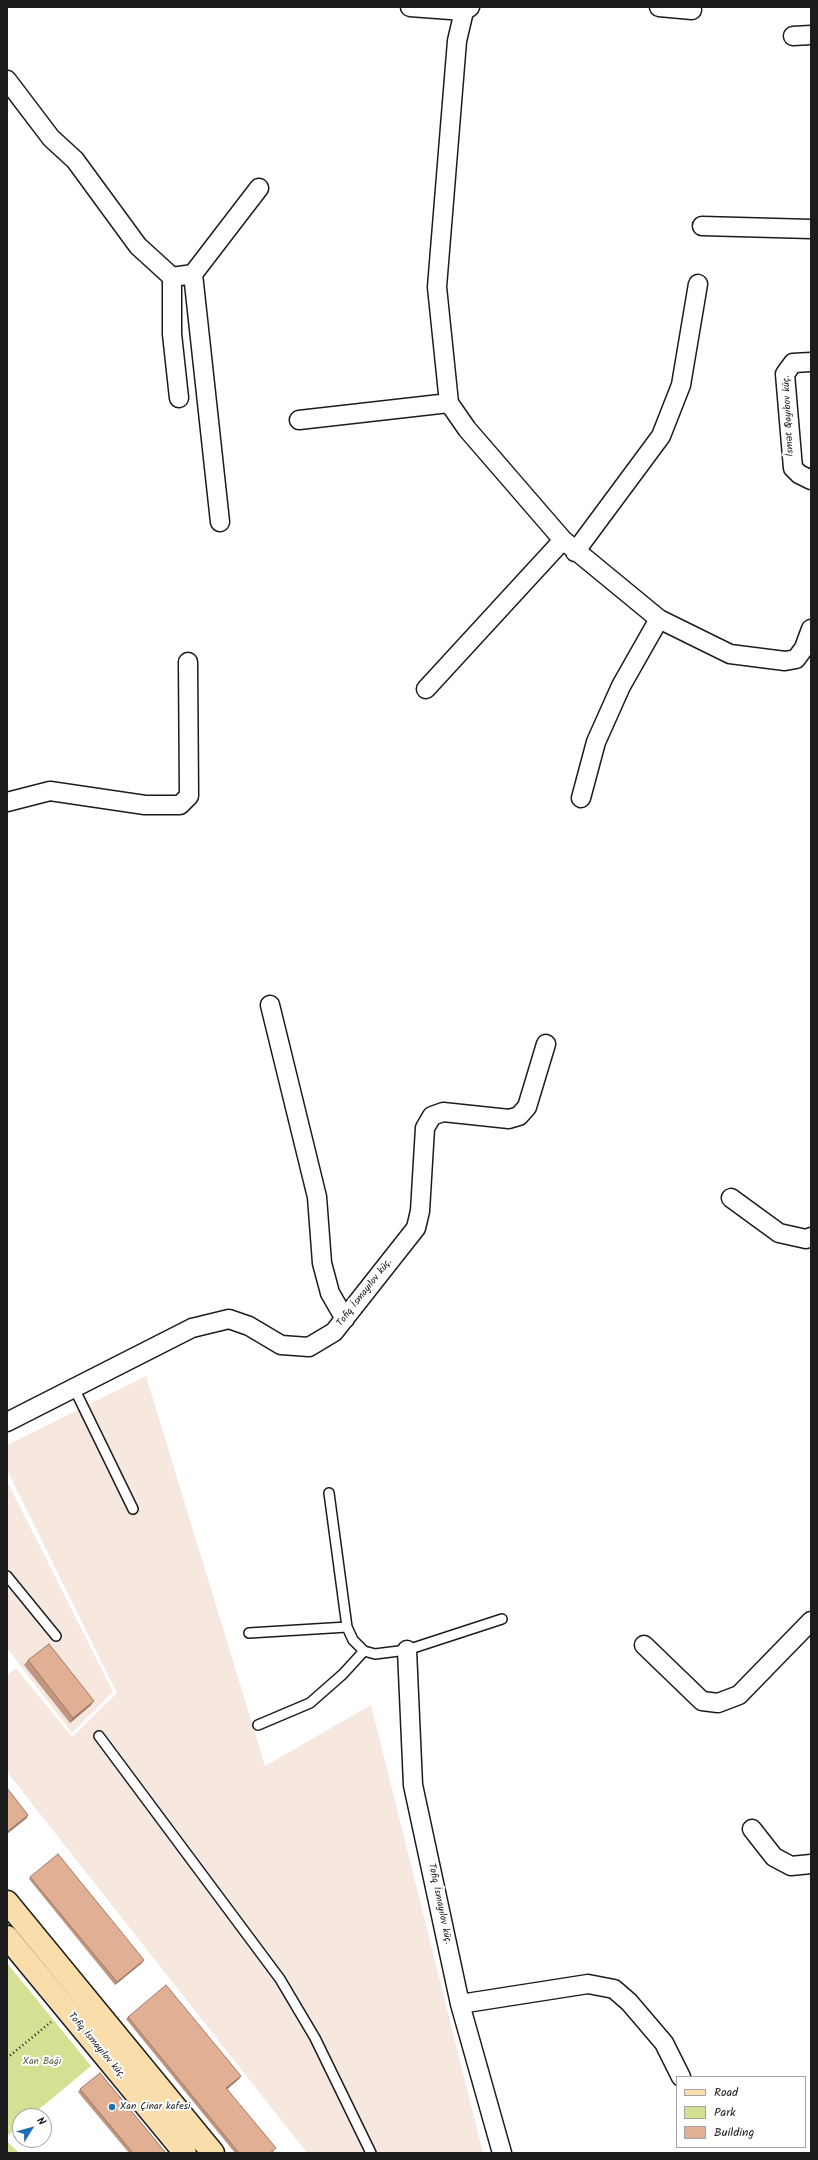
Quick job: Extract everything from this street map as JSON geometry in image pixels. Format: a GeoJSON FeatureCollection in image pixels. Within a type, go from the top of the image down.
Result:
{"type":"FeatureCollection","features":[{"type":"Feature","properties":{"kind":"main road"},"geometry":{"type":"LineString","coordinates":[[7,1902],[213,2153]]}},
{"type":"Feature","properties":{"kind":"main road","name":"Tofiq İsmayılov küç."},"geometry":{"type":"LineString","coordinates":[[7,1937],[185,2153]]}},
{"type":"Feature","properties":{"kind":"street"},"geometry":{"type":"LineString","coordinates":[[410,7],[467,9],[458,41],[454,74],[437,287],[449,403],[476,440],[569,546],[659,619],[730,654],[785,661],[796,659],[804,648],[811,629]]}},
{"type":"Feature","properties":{"kind":"street"},"geometry":{"type":"LineString","coordinates":[[659,7],[692,10]]}},
{"type":"Feature","properties":{"kind":"street"},"geometry":{"type":"LineString","coordinates":[[793,36],[811,35]]}},
{"type":"Feature","properties":{"kind":"street"},"geometry":{"type":"LineString","coordinates":[[7,80],[51,138],[75,160],[138,246],[172,277],[172,334],[179,398]]}},
{"type":"Feature","properties":{"kind":"street"},"geometry":{"type":"LineString","coordinates":[[220,522],[193,274],[259,188]]}},
{"type":"Feature","properties":{"kind":"street"},"geometry":{"type":"LineString","coordinates":[[702,226],[811,229]]}},
{"type":"Feature","properties":{"kind":"street"},"geometry":{"type":"LineString","coordinates":[[172,277],[193,274]]}},
{"type":"Feature","properties":{"kind":"street"},"geometry":{"type":"LineString","coordinates":[[426,689],[569,546],[661,436],[681,385],[698,284]]}},
{"type":"Feature","properties":{"kind":"street","name":"İsmət Qayıbov küç."},"geometry":{"type":"LineString","coordinates":[[811,362],[793,363],[785,374],[793,468],[799,474],[811,480]]}},
{"type":"Feature","properties":{"kind":"street"},"geometry":{"type":"LineString","coordinates":[[299,420],[449,403]]}},
{"type":"Feature","properties":{"kind":"street"},"geometry":{"type":"LineString","coordinates":[[581,798],[596,742],[621,686],[659,619]]}},
{"type":"Feature","properties":{"kind":"street"},"geometry":{"type":"LineString","coordinates":[[7,802],[50,791],[145,805],[180,805],[189,796],[188,662]]}},
{"type":"Feature","properties":{"kind":"street"},"geometry":{"type":"LineString","coordinates":[[270,1006],[317,1198],[322,1263],[330,1293],[345,1319]]}},
{"type":"Feature","properties":{"kind":"street","name":"Tofiq İsmayılov küç."},"geometry":{"type":"LineString","coordinates":[[7,1422],[192,1328],[229,1319],[249,1326],[281,1345],[309,1347],[334,1332],[416,1228],[420,1211],[425,1128],[432,1116],[443,1112],[509,1119],[519,1116],[527,1107],[546,1044]]}},
{"type":"Feature","properties":{"kind":"street"},"geometry":{"type":"LineString","coordinates":[[731,1198],[779,1233],[806,1239],[811,1237]]}},
{"type":"Feature","properties":{"kind":"street"},"geometry":{"type":"LineString","coordinates":[[644,1645],[702,1700],[718,1703],[739,1695],[811,1621]]}},
{"type":"Feature","properties":{"kind":"street","name":"Tofiq İsmayılov küç."},"geometry":{"type":"LineString","coordinates":[[407,1650],[414,1785],[460,2004],[502,2153]]}},
{"type":"Feature","properties":{"kind":"street"},"geometry":{"type":"LineString","coordinates":[[752,1829],[774,1857],[791,1866],[811,1864]]}},
{"type":"Feature","properties":{"kind":"street"},"geometry":{"type":"LineString","coordinates":[[460,2004],[588,1984],[614,1990],[629,2002],[664,2043],[680,2076]]}},
{"type":"Feature","properties":{"kind":"lane"},"geometry":{"type":"LineString","coordinates":[[74,1388],[134,1508]]}},
{"type":"Feature","properties":{"kind":"lane"},"geometry":{"type":"LineString","coordinates":[[329,1493],[347,1627],[353,1640],[364,1651],[375,1654],[407,1650],[502,1620]]}},
{"type":"Feature","properties":{"kind":"lane"},"geometry":{"type":"LineString","coordinates":[[7,1576],[56,1636]]}},
{"type":"Feature","properties":{"kind":"lane"},"geometry":{"type":"LineString","coordinates":[[249,1633],[347,1627]]}},
{"type":"Feature","properties":{"kind":"lane"},"geometry":{"type":"LineString","coordinates":[[258,1725],[310,1703],[343,1674],[364,1651]]}},
{"type":"Feature","properties":{"kind":"lane"},"geometry":{"type":"LineString","coordinates":[[99,1736],[280,1979],[315,2038],[372,2153]]}},
{"type":"Feature","properties":{"kind":"path"},"geometry":{"type":"LineString","coordinates":[[7,2058],[66,2010]]}},
{"type":"Feature","properties":{"kind":"shaded area"},"geometry":{"type":"Polygon","coordinates":[[[146,1376],[265,1766],[371,1705],[483,2153],[307,2153],[7,1772],[7,1675],[16,1668],[72,1737],[117,1693],[7,1470],[7,1445],[146,1376]]]}},
{"type":"Feature","properties":{"kind":"shaded area"},"geometry":{"type":"Polygon","coordinates":[[[7,1481],[113,1692],[72,1733],[7,1648],[7,1481]]]}},
{"type":"Feature","properties":{"kind":"green space","name":"Xan Bağı"},"geometry":{"type":"Polygon","coordinates":[[[7,1963],[91,2066],[41,2108],[12,2108],[12,2132],[7,2136],[7,1963]]]}},
{"type":"Feature","properties":{"kind":"green space"},"geometry":{"type":"Polygon","coordinates":[[[7,2141],[12,2148],[19,2153],[7,2153],[7,2141]]]}},
{"type":"Feature","properties":{"kind":"building"},"geometry":{"type":"Polygon","coordinates":[[[49,1644],[94,1701],[73,1718],[28,1660],[49,1644]]]}},
{"type":"Feature","properties":{"kind":"building"},"geometry":{"type":"Polygon","coordinates":[[[7,1788],[28,1815],[7,1832],[7,1788]]]}},
{"type":"Feature","properties":{"kind":"building"},"geometry":{"type":"Polygon","coordinates":[[[58,1854],[144,1960],[117,1982],[30,1877],[58,1854]]]}},
{"type":"Feature","properties":{"kind":"building"},"geometry":{"type":"Polygon","coordinates":[[[166,1985],[241,2076],[226,2088],[276,2148],[270,2153],[239,2153],[128,2017],[166,1985]]]}},
{"type":"Feature","properties":{"kind":"building"},"geometry":{"type":"Polygon","coordinates":[[[100,2073],[166,2153],[133,2153],[80,2089],[100,2073]]]}},
{"type":"Feature","properties":{"kind":"place","name":"Xan Çinar kafesi"},"geometry":{"type":"Point","coordinates":[112,2107]}}]}
